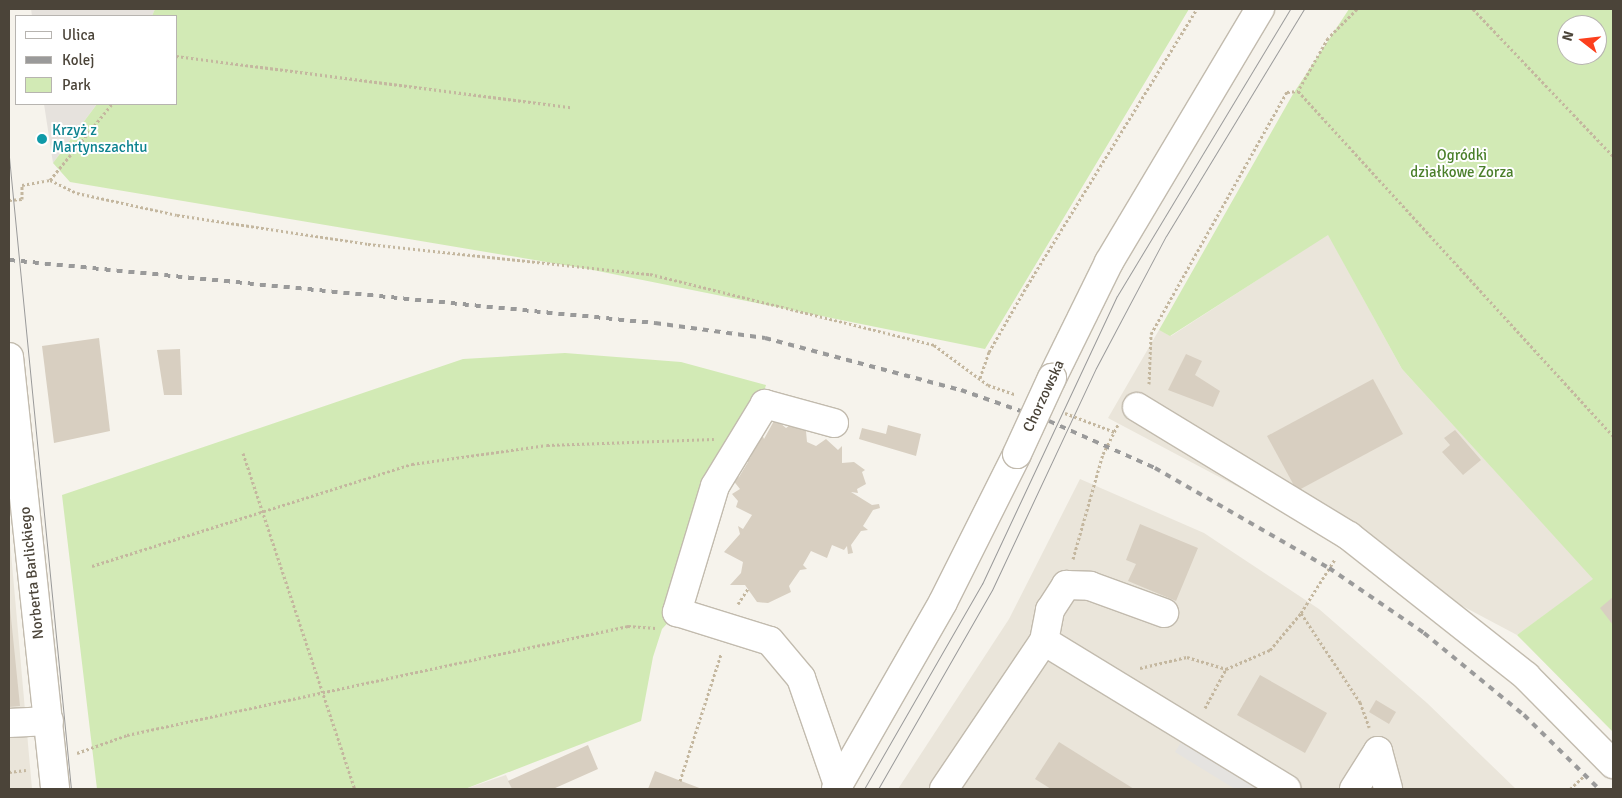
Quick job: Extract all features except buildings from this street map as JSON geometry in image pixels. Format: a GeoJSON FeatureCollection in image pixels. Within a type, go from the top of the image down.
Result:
{"type":"FeatureCollection","features":[{"type":"Feature","properties":{"kind":"street","name":"Chorzowska"},"geometry":{"type":"LineString","coordinates":[[837,787],[942,602],[1017,454],[1113,254],[1260,9]]}},
{"type":"Feature","properties":{"kind":"street","name":"Norberta Barlickiego"},"geometry":{"type":"LineString","coordinates":[[9,357],[55,789]]}},
{"type":"Feature","properties":{"kind":"street"},"geometry":{"type":"LineString","coordinates":[[834,423],[764,404],[715,486],[677,612],[770,641],[801,678],[837,787]]}},
{"type":"Feature","properties":{"kind":"street"},"geometry":{"type":"LineString","coordinates":[[1137,407],[1349,536],[1526,676],[1613,764]]}},
{"type":"Feature","properties":{"kind":"street"},"geometry":{"type":"LineString","coordinates":[[944,789],[1044,641],[1050,610],[1066,585],[1090,586],[1164,613]]}},
{"type":"Feature","properties":{"kind":"street"},"geometry":{"type":"LineString","coordinates":[[1044,641],[1286,789]]}},
{"type":"Feature","properties":{"kind":"street"},"geometry":{"type":"LineString","coordinates":[[9,723],[49,720]]}},
{"type":"Feature","properties":{"kind":"street"},"geometry":{"type":"LineString","coordinates":[[1354,789],[1378,751]]}},
{"type":"Feature","properties":{"kind":"street"},"geometry":{"type":"LineString","coordinates":[[1378,751],[1388,789]]}},
{"type":"Feature","properties":{"kind":"path"},"geometry":{"type":"LineString","coordinates":[[980,378],[989,352],[1027,286],[1197,9]]}},
{"type":"Feature","properties":{"kind":"path"},"geometry":{"type":"LineString","coordinates":[[1298,91],[1328,38],[1357,9]]}},
{"type":"Feature","properties":{"kind":"path"},"geometry":{"type":"LineString","coordinates":[[1473,9],[1613,156]]}},
{"type":"Feature","properties":{"kind":"path"},"geometry":{"type":"LineString","coordinates":[[178,56],[571,107]]}},
{"type":"Feature","properties":{"kind":"path"},"geometry":{"type":"LineString","coordinates":[[1066,585],[1103,454],[1122,418],[1137,407],[1148,394],[1151,334],[1287,92],[1298,91]]}},
{"type":"Feature","properties":{"kind":"path"},"geometry":{"type":"LineString","coordinates":[[1298,91],[1613,436]]}},
{"type":"Feature","properties":{"kind":"path"},"geometry":{"type":"LineString","coordinates":[[50,180],[111,105]]}},
{"type":"Feature","properties":{"kind":"path"},"geometry":{"type":"LineString","coordinates":[[9,200],[22,199],[22,185],[50,180],[76,193],[177,215],[378,245],[650,274],[934,345],[988,385]]}},
{"type":"Feature","properties":{"kind":"path"},"geometry":{"type":"LineString","coordinates":[[92,566],[412,464],[547,446],[705,437],[740,443]]}},
{"type":"Feature","properties":{"kind":"path"},"geometry":{"type":"LineString","coordinates":[[243,454],[355,789]]}},
{"type":"Feature","properties":{"kind":"path"},"geometry":{"type":"LineString","coordinates":[[1192,731],[1226,669],[1270,650],[1301,613],[1349,536]]}},
{"type":"Feature","properties":{"kind":"path"},"geometry":{"type":"LineString","coordinates":[[680,781],[730,628],[748,587]]}},
{"type":"Feature","properties":{"kind":"path"},"geometry":{"type":"LineString","coordinates":[[92,748],[128,735],[628,626],[662,628],[677,612]]}},
{"type":"Feature","properties":{"kind":"path"},"geometry":{"type":"LineString","coordinates":[[1301,613],[1360,702],[1378,751]]}},
{"type":"Feature","properties":{"kind":"path"},"geometry":{"type":"LineString","coordinates":[[1102,678],[1187,657],[1226,669]]}},
{"type":"Feature","properties":{"kind":"path"},"geometry":{"type":"LineString","coordinates":[[9,772],[24,771]]}},
{"type":"Feature","properties":{"kind":"shaded area"},"geometry":{"type":"Polygon","coordinates":[[[31,9],[155,9],[152,15],[32,15],[31,9]]]}},
{"type":"Feature","properties":{"kind":"shaded area"},"geometry":{"type":"Polygon","coordinates":[[[44,105],[96,105],[53,163],[44,105]]]}},
{"type":"Feature","properties":{"kind":"shaded area"},"geometry":{"type":"Polygon","coordinates":[[[1328,234],[1402,369],[1594,579],[1517,635],[1108,418],[1159,330],[1171,336],[1328,234]]]}},
{"type":"Feature","properties":{"kind":"shaded area"},"geometry":{"type":"Polygon","coordinates":[[[1080,479],[1204,533],[1319,609],[1427,703],[1516,789],[898,789],[1009,619],[1080,479]]]}},
{"type":"Feature","properties":{"kind":"shaded area"},"geometry":{"type":"Polygon","coordinates":[[[9,530],[32,789],[9,789],[9,530]]]}},
{"type":"Feature","properties":{"kind":"shaded area"},"geometry":{"type":"Polygon","coordinates":[[[1185,736],[1273,789],[1235,789],[1175,752],[1185,736]]]}},
{"type":"Feature","properties":{"kind":"shaded area"},"geometry":{"type":"Polygon","coordinates":[[[506,775],[512,789],[465,789],[506,775]]]}},
{"type":"Feature","properties":{"kind":"green space"},"geometry":{"type":"Polygon","coordinates":[[[155,9],[1189,9],[985,349],[588,269],[70,182],[53,163],[96,105],[178,105],[178,15],[152,15],[155,9]]]}},
{"type":"Feature","properties":{"kind":"green space","name":"Ogródki działkowe Zorza"},"geometry":{"type":"Polygon","coordinates":[[[1349,9],[1613,9],[1613,732],[1517,635],[1593,579],[1402,369],[1328,235],[1170,336],[1159,330],[1293,94],[1349,9]]]}},
{"type":"Feature","properties":{"kind":"green space"},"geometry":{"type":"Polygon","coordinates":[[[565,353],[681,362],[766,385],[761,401],[718,453],[674,616],[662,629],[653,657],[641,721],[465,789],[97,789],[62,495],[463,359],[565,353]]]}},
{"type":"Feature","properties":{"kind":"tram line"},"geometry":{"type":"LineString","coordinates":[[9,9],[9,116]]}},
{"type":"Feature","properties":{"kind":"tram line"},"geometry":{"type":"LineString","coordinates":[[864,789],[982,584],[1117,296],[1290,9]]}},
{"type":"Feature","properties":{"kind":"tram line"},"geometry":{"type":"LineString","coordinates":[[878,789],[992,590],[1096,368],[1166,236],[1304,9]]}},
{"type":"Feature","properties":{"kind":"tram line"},"geometry":{"type":"LineString","coordinates":[[9,157],[71,789]]}},
{"type":"Feature","properties":{"kind":"railway"},"geometry":{"type":"LineString","coordinates":[[9,260],[655,323],[765,338],[961,390],[1049,421],[1155,468],[1329,568],[1424,633],[1524,715],[1599,789]]}},
{"type":"Feature","properties":{"kind":"place","name":"Krzyż z Martynszachtu"},"geometry":{"type":"Point","coordinates":[42,139]}}]}
